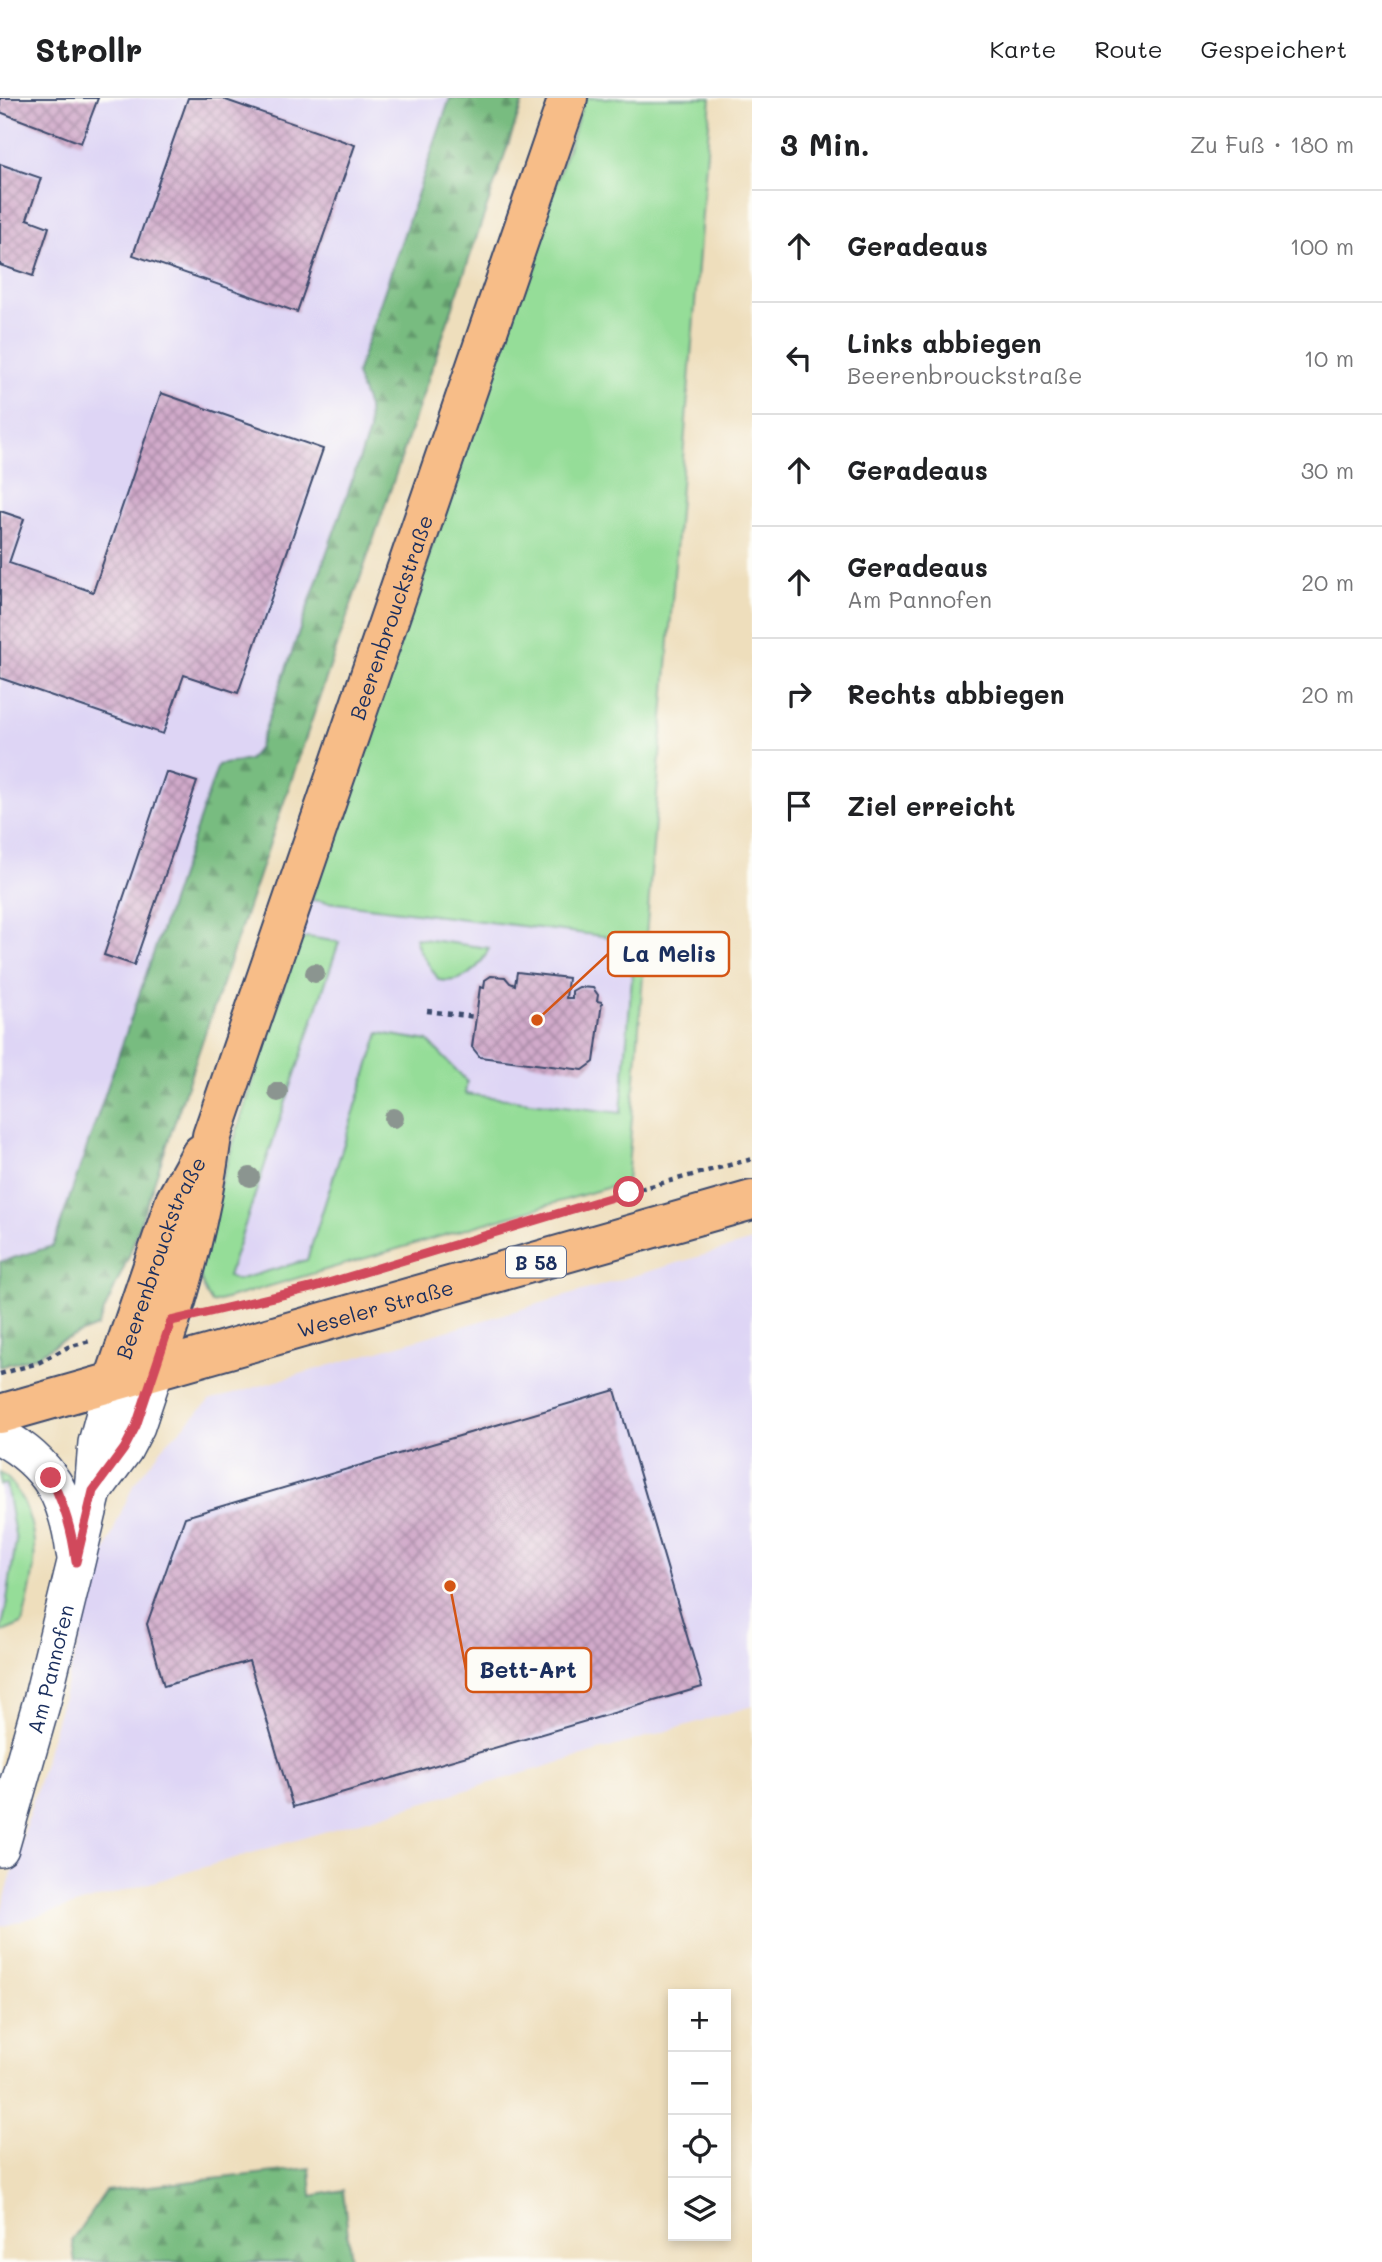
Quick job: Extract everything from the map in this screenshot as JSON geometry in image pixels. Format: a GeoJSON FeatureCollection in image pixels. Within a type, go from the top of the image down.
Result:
{"type":"FeatureCollection","features":[{"type":"Feature","properties":{"kind":"main road","name":"Beerenbrouckstraße"},"geometry":{"type":"LineString","coordinates":[[155,1369],[171,1321],[200,1212],[212,1136],[568,98]]}},
{"type":"Feature","properties":{"kind":"main road","name":"Beerenbrouckstraße"},"geometry":{"type":"LineString","coordinates":[[114,1380],[174,1201],[212,1136]]}},
{"type":"Feature","properties":{"kind":"main road","name":"Weseler Straße"},"geometry":{"type":"LineString","coordinates":[[0,1414],[752,1200]]}},
{"type":"Feature","properties":{"kind":"street"},"geometry":{"type":"LineString","coordinates":[[93,1491],[124,1449],[136,1426],[155,1369]]}},
{"type":"Feature","properties":{"kind":"street"},"geometry":{"type":"LineString","coordinates":[[93,1491],[97,1443],[114,1380]]}},
{"type":"Feature","properties":{"kind":"street"},"geometry":{"type":"LineString","coordinates":[[0,1436],[27,1452],[51,1478],[65,1507],[72,1530],[76,1562]]}},
{"type":"Feature","properties":{"kind":"street","name":"Am Pannofen"},"geometry":{"type":"LineString","coordinates":[[0,1848],[42,1701],[93,1491]]}},
{"type":"Feature","properties":{"kind":"path"},"geometry":{"type":"LineString","coordinates":[[427,1010],[476,1017]]}},
{"type":"Feature","properties":{"kind":"path"},"geometry":{"type":"LineString","coordinates":[[407,1259],[629,1192],[752,1159]]}},
{"type":"Feature","properties":{"kind":"path"},"geometry":{"type":"LineString","coordinates":[[171,1321],[289,1293]]}},
{"type":"Feature","properties":{"kind":"path"},"geometry":{"type":"LineString","coordinates":[[0,1374],[38,1363],[68,1347],[130,1331]]}},
{"type":"Feature","properties":{"kind":"path"},"geometry":{"type":"LineString","coordinates":[[38,1363],[48,1399]]}},
{"type":"Feature","properties":{"kind":"shaded area"},"geometry":{"type":"Polygon","coordinates":[[[0,98],[450,98],[356,375],[368,407],[369,432],[258,749],[249,760],[218,765],[53,1247],[0,1262],[0,98]]]}},
{"type":"Feature","properties":{"kind":"shaded area"},"geometry":{"type":"Polygon","coordinates":[[[311,900],[646,941],[627,1182],[212,1303],[203,1290],[200,1247],[311,900]]]}},
{"type":"Feature","properties":{"kind":"shaded area"},"geometry":{"type":"Polygon","coordinates":[[[752,1241],[752,1706],[0,1927],[0,1915],[104,1555],[119,1517],[134,1484],[163,1447],[209,1401],[752,1241]]]}},
{"type":"Feature","properties":{"kind":"shaded area"},"geometry":{"type":"Polygon","coordinates":[[[6,1484],[16,1541],[0,1629],[0,1485],[6,1484]]]}},
{"type":"Feature","properties":{"kind":"green space"},"geometry":{"type":"Polygon","coordinates":[[[450,98],[524,98],[129,1256],[97,1327],[61,1341],[37,1356],[0,1367],[0,1262],[53,1246],[218,765],[249,760],[258,749],[369,432],[368,407],[356,375],[450,98]]]}},
{"type":"Feature","properties":{"kind":"green space"},"geometry":{"type":"Polygon","coordinates":[[[585,98],[711,98],[627,1182],[212,1303],[200,1276],[200,1247],[298,940],[308,937],[339,942],[228,1276],[237,1280],[307,1260],[379,1033],[428,1041],[467,1081],[465,1094],[621,1113],[635,940],[311,900],[585,98]]]}},
{"type":"Feature","properties":{"kind":"green space"},"geometry":{"type":"Polygon","coordinates":[[[415,938],[489,948],[481,962],[470,973],[456,980],[439,980],[419,950],[415,938]]]}},
{"type":"Feature","properties":{"kind":"green space"},"geometry":{"type":"Polygon","coordinates":[[[0,1473],[16,1489],[29,1517],[33,1532],[34,1563],[22,1624],[0,1633],[16,1541],[6,1484],[0,1485],[0,1473]]]}},
{"type":"Feature","properties":{"kind":"green space"},"geometry":{"type":"Polygon","coordinates":[[[310,2168],[312,2196],[343,2190],[351,2262],[75,2262],[72,2240],[106,2191],[310,2168]]]}},
{"type":"Feature","properties":{"kind":"building"},"geometry":{"type":"Polygon","coordinates":[[[0,98],[98,98],[81,143],[0,112],[0,98]]]}},
{"type":"Feature","properties":{"kind":"building"},"geometry":{"type":"Polygon","coordinates":[[[188,98],[220,98],[355,145],[297,312],[133,255],[188,98]]]}},
{"type":"Feature","properties":{"kind":"building"},"geometry":{"type":"Polygon","coordinates":[[[0,164],[41,178],[27,219],[49,227],[33,276],[0,265],[0,164]]]}},
{"type":"Feature","properties":{"kind":"building"},"geometry":{"type":"Polygon","coordinates":[[[161,393],[323,449],[238,693],[184,675],[163,734],[0,678],[0,511],[24,519],[9,563],[93,592],[161,393]]]}},
{"type":"Feature","properties":{"kind":"building"},"geometry":{"type":"Polygon","coordinates":[[[166,772],[197,782],[134,965],[104,955],[166,772]]]}},
{"type":"Feature","properties":{"kind":"building"},"geometry":{"type":"Polygon","coordinates":[[[517,972],[568,978],[566,998],[572,998],[572,991],[579,987],[593,988],[598,995],[597,1001],[602,1002],[594,1062],[583,1070],[480,1057],[472,1047],[480,987],[484,988],[485,980],[491,976],[505,977],[515,985],[517,972]]]}},
{"type":"Feature","properties":{"kind":"building"},"geometry":{"type":"Polygon","coordinates":[[[615,1390],[702,1687],[293,1807],[249,1661],[164,1686],[147,1624],[185,1517],[615,1390]]]}},
{"type":"Feature","properties":{"kind":"place","name":"La Melis"},"geometry":{"type":"Point","coordinates":[537,1020]}},
{"type":"Feature","properties":{"kind":"place","name":"Bett-Art"},"geometry":{"type":"Point","coordinates":[450,1586]}},
{"type":"Feature","properties":{"kind":"route"},"geometry":{"type":"LineString","coordinates":[[51,1478],[65,1507],[72,1530],[76,1562],[93,1491],[124,1449],[136,1426],[171,1321],[315,1287],[629,1192]]}}]}
